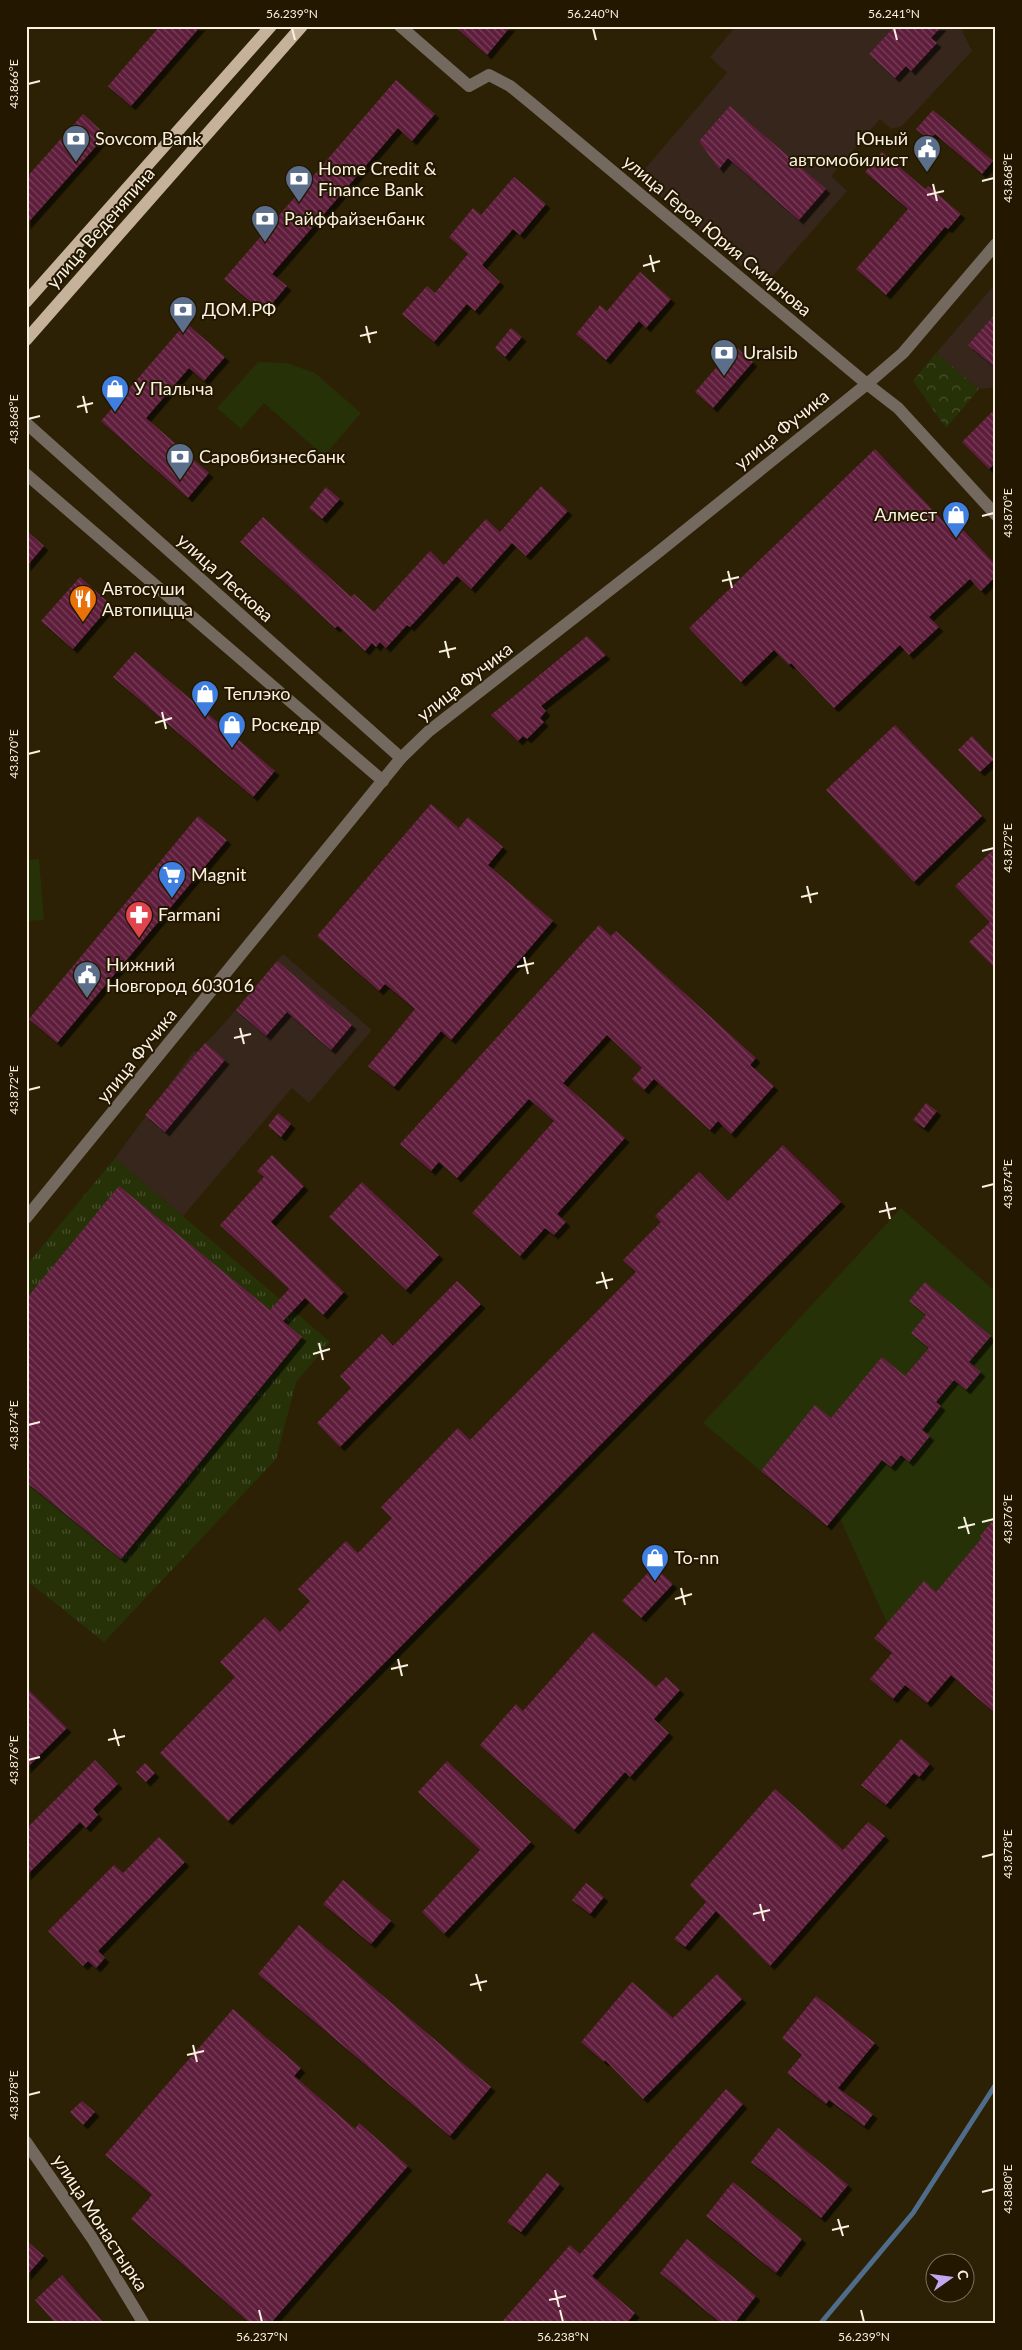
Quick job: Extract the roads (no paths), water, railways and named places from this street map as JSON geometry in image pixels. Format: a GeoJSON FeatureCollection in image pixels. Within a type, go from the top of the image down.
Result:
{"type":"FeatureCollection","features":[{"type":"Feature","properties":{"kind":"main road","name":"улица Веденяпина"},"geometry":{"type":"LineString","coordinates":[[26,302],[271,26]]}},
{"type":"Feature","properties":{"kind":"main road","name":"улица Веденяпина"},"geometry":{"type":"LineString","coordinates":[[26,340],[302,26]]}},
{"type":"Feature","properties":{"kind":"street","name":"улица Героя Юрия Смирнова"},"geometry":{"type":"LineString","coordinates":[[400,26],[469,86],[489,75],[510,86],[898,408],[996,515]]}},
{"type":"Feature","properties":{"kind":"street","name":"улица Фучика"},"geometry":{"type":"LineString","coordinates":[[26,1218],[401,758],[429,731],[656,554],[903,353],[996,244]]}},
{"type":"Feature","properties":{"kind":"street","name":"улица Лескова"},"geometry":{"type":"LineString","coordinates":[[26,424],[401,758]]}},
{"type":"Feature","properties":{"kind":"street"},"geometry":{"type":"LineString","coordinates":[[26,474],[383,781]]}},
{"type":"Feature","properties":{"kind":"street","name":"улица Монастырка"},"geometry":{"type":"LineString","coordinates":[[26,2142],[92,2238],[144,2324]]}},
{"type":"Feature","properties":{"kind":"waterway"},"geometry":{"type":"LineString","coordinates":[[820,2324],[913,2213],[996,2084]]}},
{"type":"Feature","properties":{"kind":"place","name":"Sovcom Bank"},"geometry":{"type":"Point","coordinates":[76,163]}},
{"type":"Feature","properties":{"kind":"place","name":"Юный автомобилист"},"geometry":{"type":"Point","coordinates":[927,173]}},
{"type":"Feature","properties":{"kind":"place","name":"Home Credit & Finance Bank"},"geometry":{"type":"Point","coordinates":[299,203]}},
{"type":"Feature","properties":{"kind":"place","name":"Райффайзенбанк"},"geometry":{"type":"Point","coordinates":[265,243]}},
{"type":"Feature","properties":{"kind":"place","name":"ДОМ.РФ"},"geometry":{"type":"Point","coordinates":[183,334]}},
{"type":"Feature","properties":{"kind":"place","name":"Uralsib"},"geometry":{"type":"Point","coordinates":[724,377]}},
{"type":"Feature","properties":{"kind":"place","name":"У Палыча"},"geometry":{"type":"Point","coordinates":[115,413]}},
{"type":"Feature","properties":{"kind":"place","name":"Саровбизнесбанк"},"geometry":{"type":"Point","coordinates":[180,481]}},
{"type":"Feature","properties":{"kind":"place","name":"Алмест"},"geometry":{"type":"Point","coordinates":[956,539]}},
{"type":"Feature","properties":{"kind":"place","name":"Автосуши Автопицца"},"geometry":{"type":"Point","coordinates":[83,623]}},
{"type":"Feature","properties":{"kind":"place","name":"Теплэко"},"geometry":{"type":"Point","coordinates":[205,718]}},
{"type":"Feature","properties":{"kind":"place","name":"Роскедр"},"geometry":{"type":"Point","coordinates":[232,749]}},
{"type":"Feature","properties":{"kind":"place","name":"Magnit"},"geometry":{"type":"Point","coordinates":[172,899]}},
{"type":"Feature","properties":{"kind":"place","name":"Farmani"},"geometry":{"type":"Point","coordinates":[139,939]}},
{"type":"Feature","properties":{"kind":"place","name":"Нижний Новгород 603016"},"geometry":{"type":"Point","coordinates":[87,999]}},
{"type":"Feature","properties":{"kind":"place","name":"To-nn"},"geometry":{"type":"Point","coordinates":[655,1582]}}]}
